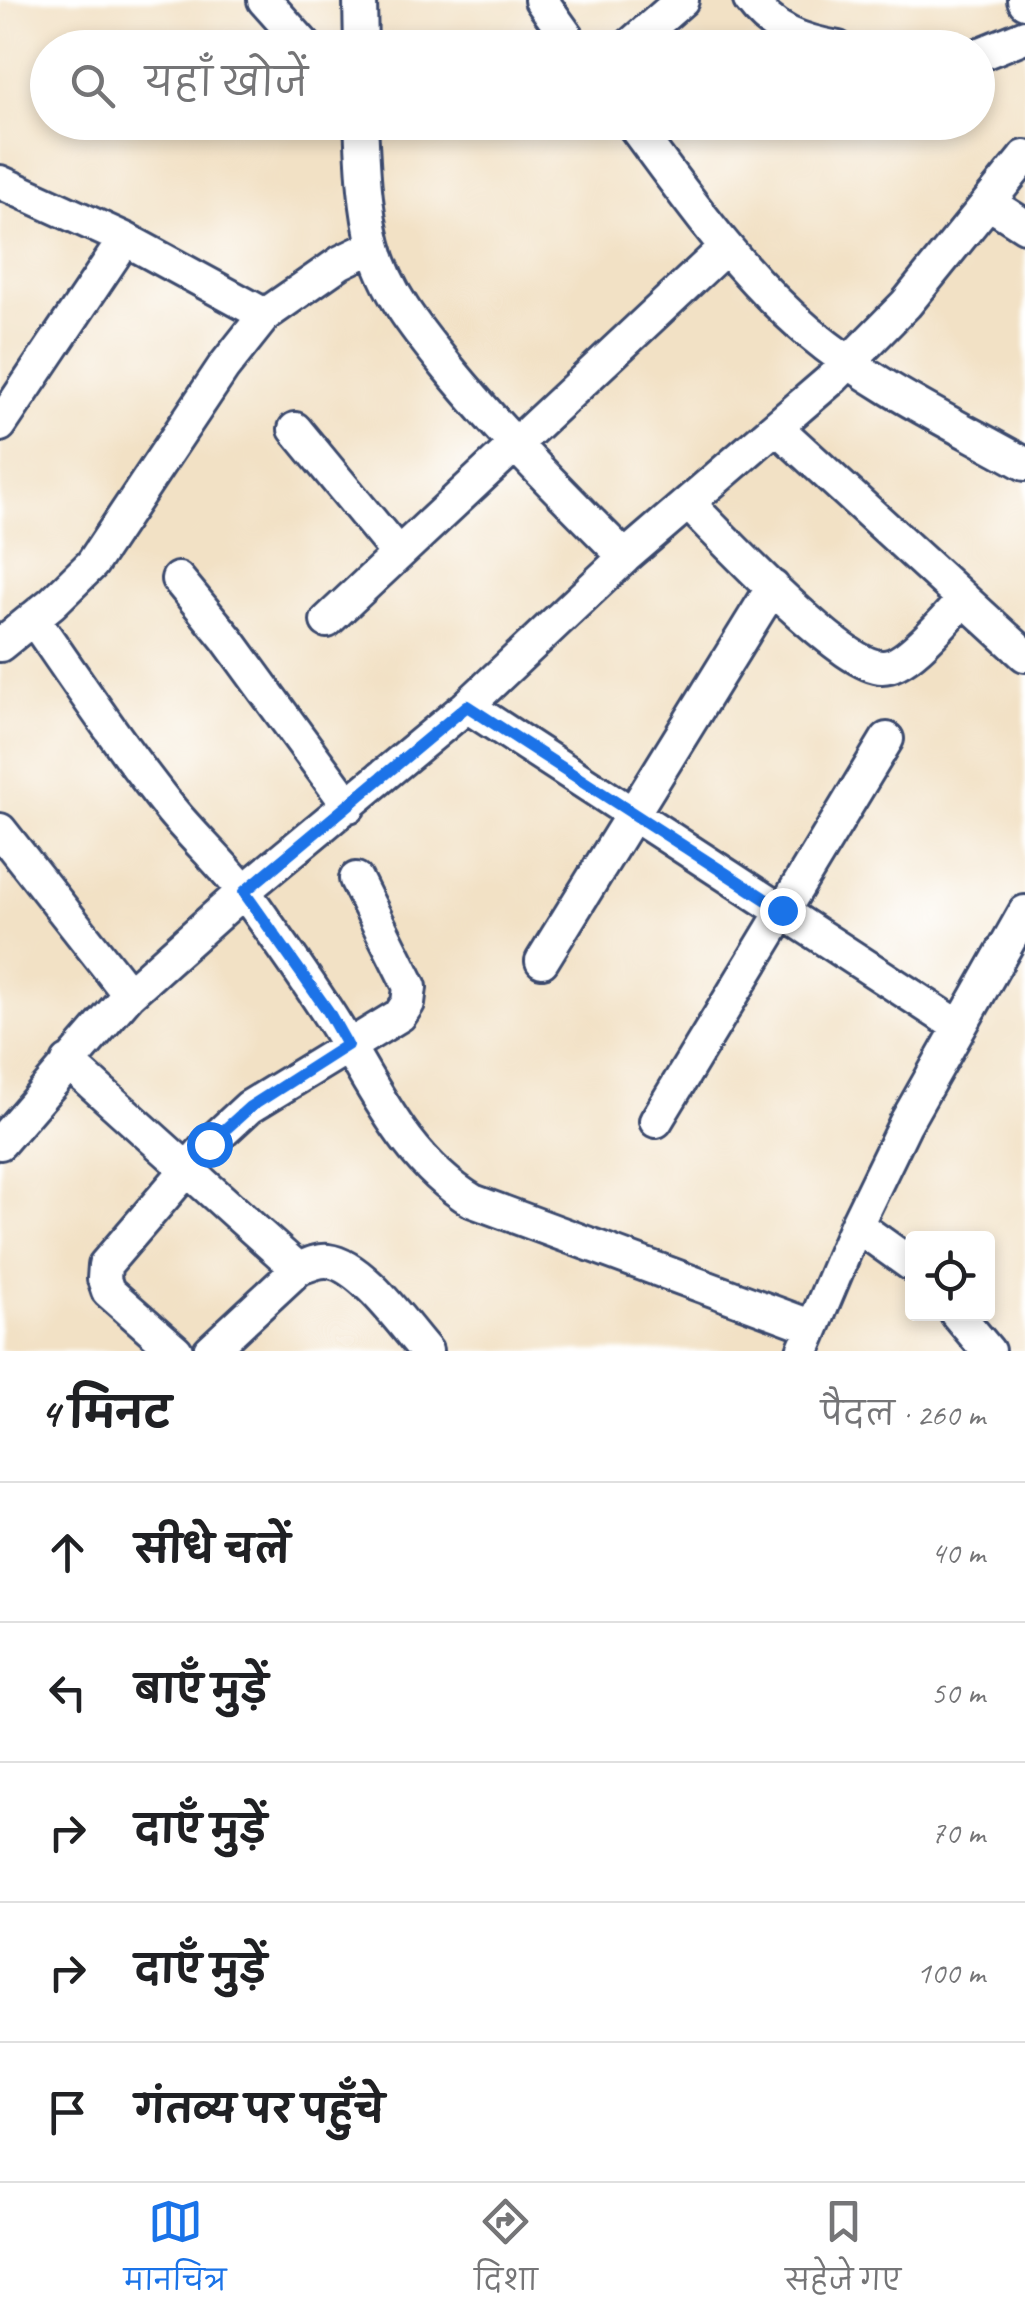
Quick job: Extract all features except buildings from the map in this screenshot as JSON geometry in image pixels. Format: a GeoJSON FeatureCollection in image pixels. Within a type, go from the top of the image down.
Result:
{"type":"FeatureCollection","features":[{"type":"Feature","properties":{"kind":"street"},"geometry":{"type":"LineString","coordinates":[[264,0],[291,30]]}},
{"type":"Feature","properties":{"kind":"street"},"geometry":{"type":"LineString","coordinates":[[360,0],[360,30]]}},
{"type":"Feature","properties":{"kind":"street"},"geometry":{"type":"LineString","coordinates":[[541,0],[562,30]]}},
{"type":"Feature","properties":{"kind":"street"},"geometry":{"type":"LineString","coordinates":[[647,30],[682,0]]}},
{"type":"Feature","properties":{"kind":"street"},"geometry":{"type":"LineString","coordinates":[[750,0],[778,30]]}},
{"type":"Feature","properties":{"kind":"street"},"geometry":{"type":"LineString","coordinates":[[995,48],[1025,36]]}},
{"type":"Feature","properties":{"kind":"street"},"geometry":{"type":"LineString","coordinates":[[362,140],[374,246],[392,290],[414,326],[514,445],[625,558]]}},
{"type":"Feature","properties":{"kind":"street"},"geometry":{"type":"LineString","coordinates":[[644,140],[725,248],[779,304],[849,361],[1025,464]]}},
{"type":"Feature","properties":{"kind":"street"},"geometry":{"type":"LineString","coordinates":[[2,1136],[129,994],[244,892],[467,706],[625,558],[849,361],[906,304],[1025,157]]}},
{"type":"Feature","properties":{"kind":"street"},"geometry":{"type":"LineString","coordinates":[[0,182],[125,239],[265,315]]}},
{"type":"Feature","properties":{"kind":"street"},"geometry":{"type":"LineString","coordinates":[[989,202],[1025,226]]}},
{"type":"Feature","properties":{"kind":"street"},"geometry":{"type":"LineString","coordinates":[[0,425],[125,239]]}},
{"type":"Feature","properties":{"kind":"street"},"geometry":{"type":"LineString","coordinates":[[0,645],[92,564],[223,368],[265,315],[342,262],[374,246]]}},
{"type":"Feature","properties":{"kind":"street"},"geometry":{"type":"LineString","coordinates":[[327,621],[725,248]]}},
{"type":"Feature","properties":{"kind":"street"},"geometry":{"type":"LineString","coordinates":[[776,427],[1025,655]]}},
{"type":"Feature","properties":{"kind":"street"},"geometry":{"type":"LineString","coordinates":[[294,429],[398,554]]}},
{"type":"Feature","properties":{"kind":"street"},"geometry":{"type":"LineString","coordinates":[[688,503],[773,587],[850,652],[882,668],[898,663],[914,650],[964,599]]}},
{"type":"Feature","properties":{"kind":"street"},"geometry":{"type":"LineString","coordinates":[[178,579],[227,639],[349,806]]}},
{"type":"Feature","properties":{"kind":"street"},"geometry":{"type":"LineString","coordinates":[[542,961],[773,587]]}},
{"type":"Feature","properties":{"kind":"street"},"geometry":{"type":"LineString","coordinates":[[33,618],[126,752],[174,814],[244,892],[328,1011],[403,1137],[423,1163],[473,1201],[808,1339],[856,1225],[958,1026],[1025,912]]}},
{"type":"Feature","properties":{"kind":"street"},"geometry":{"type":"LineString","coordinates":[[467,706],[958,1026]]}},
{"type":"Feature","properties":{"kind":"street"},"geometry":{"type":"LineString","coordinates":[[656,1121],[888,738]]}},
{"type":"Feature","properties":{"kind":"street"},"geometry":{"type":"LineString","coordinates":[[0,830],[129,994]]}},
{"type":"Feature","properties":{"kind":"street"},"geometry":{"type":"LineString","coordinates":[[176,1351],[108,1291],[104,1265],[187,1170],[250,1107],[347,1045],[385,1027],[408,1003],[410,987],[356,879]]}},
{"type":"Feature","properties":{"kind":"street"},"geometry":{"type":"LineString","coordinates":[[68,1062],[298,1269]]}},
{"type":"Feature","properties":{"kind":"street"},"geometry":{"type":"LineString","coordinates":[[856,1225],[905,1259]]}},
{"type":"Feature","properties":{"kind":"street"},"geometry":{"type":"LineString","coordinates":[[220,1348],[298,1269],[330,1261],[361,1278],[426,1351]]}},
{"type":"Feature","properties":{"kind":"street"},"geometry":{"type":"LineString","coordinates":[[962,1321],[988,1351]]}},
{"type":"Feature","properties":{"kind":"route"},"geometry":{"type":"LineString","coordinates":[[209,1144],[250,1107],[347,1045],[328,1011],[244,892],[467,706],[782,910]]}}]}
